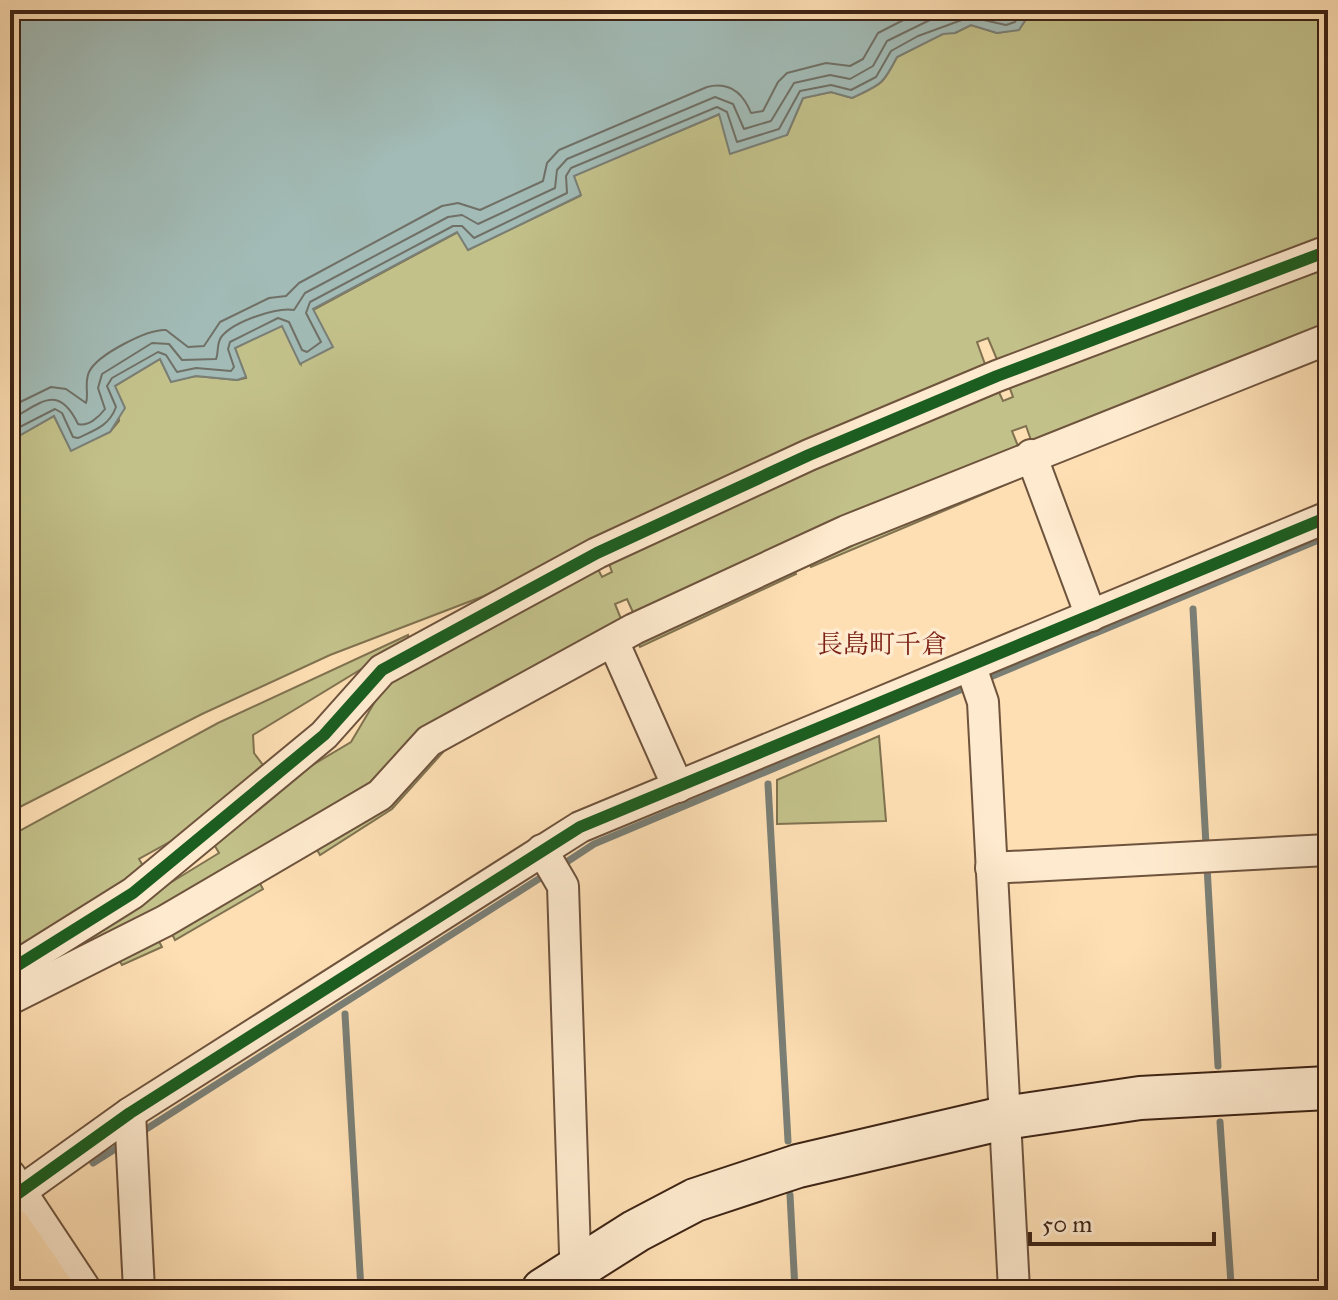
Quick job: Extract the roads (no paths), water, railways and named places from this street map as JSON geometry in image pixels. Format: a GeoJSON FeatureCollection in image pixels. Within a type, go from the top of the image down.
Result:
{"type":"FeatureCollection","features":[{"type":"Feature","properties":{"kind":"highway"},"geometry":{"type":"LineString","coordinates":[[13,1199],[51,1290]]}},
{"type":"Feature","properties":{"kind":"street"},"geometry":{"type":"LineString","coordinates":[[10,970],[133,893],[324,735],[382,670],[597,553],[809,455],[997,376],[1328,251]]}},
{"type":"Feature","properties":{"kind":"street"},"geometry":{"type":"LineString","coordinates":[[10,999],[165,921],[327,827],[380,795],[429,741],[613,641],[846,531],[1328,339]]}},
{"type":"Feature","properties":{"kind":"street"},"geometry":{"type":"LineString","coordinates":[[1031,455],[1091,616]]}},
{"type":"Feature","properties":{"kind":"street"},"geometry":{"type":"LineString","coordinates":[[86,1290],[13,1199],[131,1131],[550,863],[580,827],[678,787],[975,679],[1091,616],[1328,517]]}},
{"type":"Feature","properties":{"kind":"street"},"geometry":{"type":"LineString","coordinates":[[613,641],[678,787]]}},
{"type":"Feature","properties":{"kind":"street"},"geometry":{"type":"LineString","coordinates":[[975,679],[991,868],[1014,1290]]}},
{"type":"Feature","properties":{"kind":"street"},"geometry":{"type":"LineString","coordinates":[[991,868],[1328,850]]}},
{"type":"Feature","properties":{"kind":"street"},"geometry":{"type":"LineString","coordinates":[[550,863],[563,886],[565,1283]]}},
{"type":"Feature","properties":{"kind":"street"},"geometry":{"type":"LineString","coordinates":[[565,1283],[695,1200],[747,1180],[1004,1118],[1140,1098],[1328,1088]]}},
{"type":"Feature","properties":{"kind":"street"},"geometry":{"type":"LineString","coordinates":[[131,1131],[139,1290]]}},
{"type":"Feature","properties":{"kind":"water"},"geometry":{"type":"Polygon","coordinates":[[[10,10],[1032,10],[1019,30],[997,33],[971,25],[955,33],[943,34],[897,57],[880,83],[852,98],[831,92],[803,98],[787,135],[730,154],[719,114],[574,176],[581,195],[468,250],[457,232],[313,309],[333,347],[300,364],[282,326],[235,348],[246,377],[237,380],[196,376],[171,382],[160,359],[115,386],[125,408],[110,432],[71,451],[54,416],[10,441],[10,10]]]}},
{"type":"Feature","properties":{"kind":"waterway"},"geometry":{"type":"LineString","coordinates":[[983,680],[1328,536]]}},
{"type":"Feature","properties":{"kind":"waterway"},"geometry":{"type":"LineString","coordinates":[[1193,609],[1206,845]]}},
{"type":"Feature","properties":{"kind":"waterway"},"geometry":{"type":"LineString","coordinates":[[559,867],[594,844],[972,685]]}},
{"type":"Feature","properties":{"kind":"waterway"},"geometry":{"type":"LineString","coordinates":[[768,784],[788,1141]]}},
{"type":"Feature","properties":{"kind":"waterway"},"geometry":{"type":"LineString","coordinates":[[1207,866],[1218,1066]]}},
{"type":"Feature","properties":{"kind":"waterway"},"geometry":{"type":"LineString","coordinates":[[140,1133],[548,873]]}},
{"type":"Feature","properties":{"kind":"waterway"},"geometry":{"type":"LineString","coordinates":[[345,1014],[361,1290]]}},
{"type":"Feature","properties":{"kind":"waterway"},"geometry":{"type":"LineString","coordinates":[[1220,1122],[1231,1284],[1240,1290]]}},
{"type":"Feature","properties":{"kind":"waterway"},"geometry":{"type":"LineString","coordinates":[[93,1163],[123,1144]]}},
{"type":"Feature","properties":{"kind":"waterway"},"geometry":{"type":"LineString","coordinates":[[790,1195],[795,1290]]}},
{"type":"Feature","properties":{"kind":"district","name":"長島町千倉"},"geometry":{"type":"Point","coordinates":[882,644]}}]}
